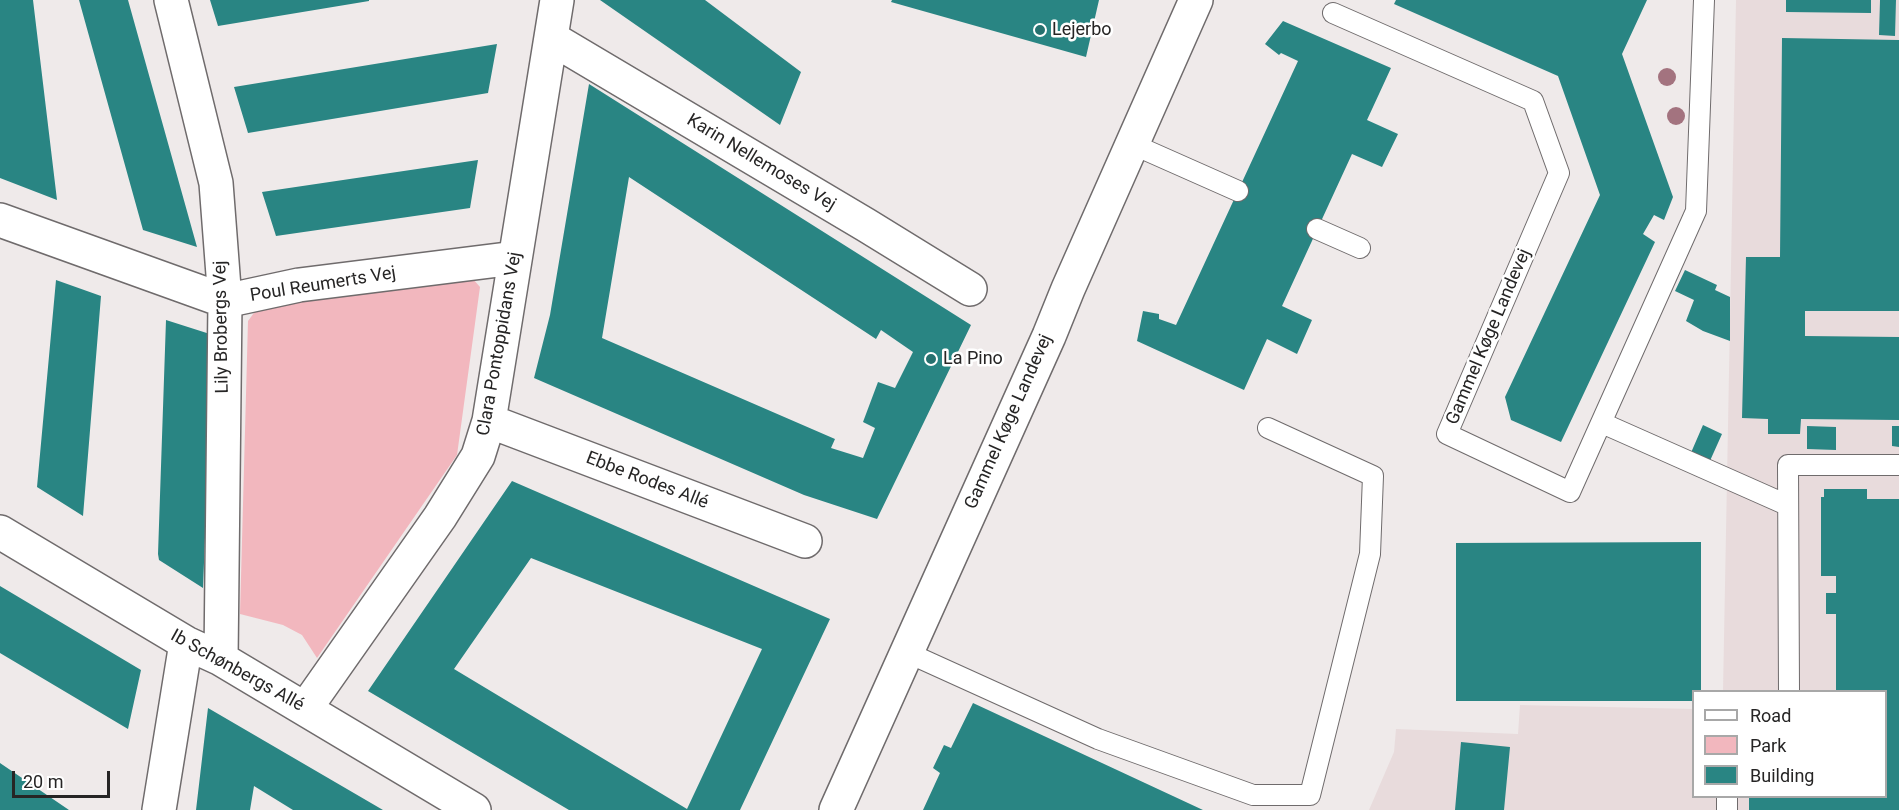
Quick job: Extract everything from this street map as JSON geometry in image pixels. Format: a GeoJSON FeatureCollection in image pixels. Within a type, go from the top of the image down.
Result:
{"type":"FeatureCollection","features":[{"type":"Feature","properties":{"kind":"street","name":"Lily Brobergs Vej"},"geometry":{"type":"LineString","coordinates":[[171,0],[216,183],[225,301],[221,659]]}},
{"type":"Feature","properties":{"kind":"street","name":"Clara Pontoppidans Vej"},"geometry":{"type":"LineString","coordinates":[[304,709],[440,517],[478,456],[489,421],[557,0]]}},
{"type":"Feature","properties":{"kind":"street","name":"Gammel Køge Landevej"},"geometry":{"type":"LineString","coordinates":[[836,810],[1049,336],[1196,0]]}},
{"type":"Feature","properties":{"kind":"street","name":"Karin Nellemoses Vej"},"geometry":{"type":"LineString","coordinates":[[551,38],[970,289]]}},
{"type":"Feature","properties":{"kind":"street","name":"Poul Reumerts Vej"},"geometry":{"type":"LineString","coordinates":[[0,220],[225,301],[299,285],[515,258]]}},
{"type":"Feature","properties":{"kind":"street","name":"Ebbe Rodes Allé"},"geometry":{"type":"LineString","coordinates":[[489,421],[805,541]]}},
{"type":"Feature","properties":{"kind":"street","name":"Ib Schønbergs Allé"},"geometry":{"type":"LineString","coordinates":[[0,532],[186,643],[221,659],[474,810]]}},
{"type":"Feature","properties":{"kind":"street"},"geometry":{"type":"LineString","coordinates":[[159,810],[186,643]]}},
{"type":"Feature","properties":{"kind":"lane","name":"Gammel Køge Landevej"},"geometry":{"type":"LineString","coordinates":[[1333,13],[1533,102],[1559,173],[1447,434],[1570,492],[1696,211],[1704,0]]}},
{"type":"Feature","properties":{"kind":"lane"},"geometry":{"type":"LineString","coordinates":[[1132,144],[1238,191]]}},
{"type":"Feature","properties":{"kind":"lane"},"geometry":{"type":"LineString","coordinates":[[1317,229],[1359,248]]}},
{"type":"Feature","properties":{"kind":"lane"},"geometry":{"type":"LineString","coordinates":[[1602,423],[1787,505]]}},
{"type":"Feature","properties":{"kind":"lane"},"geometry":{"type":"LineString","coordinates":[[906,652],[1098,739],[1252,795],[1310,795],[1370,554],[1373,476],[1268,428]]}},
{"type":"Feature","properties":{"kind":"lane"},"geometry":{"type":"LineString","coordinates":[[1789,690],[1788,465],[1899,465]]}},
{"type":"Feature","properties":{"kind":"shaded area"},"geometry":{"type":"Polygon","coordinates":[[[1736,0],[1899,0],[1899,810],[1369,810],[1394,752],[1396,729],[1518,734],[1520,705],[1692,709],[1692,798],[1887,798],[1887,690],[1723,690],[1736,0]]]}},
{"type":"Feature","properties":{"kind":"green space"},"geometry":{"type":"Polygon","coordinates":[[[473,279],[480,287],[457,455],[317,658],[302,635],[283,625],[240,614],[248,321],[259,306],[473,279]]]}},
{"type":"Feature","properties":{"kind":"building"},"geometry":{"type":"Polygon","coordinates":[[[0,0],[33,0],[57,200],[0,178],[0,0]]]}},
{"type":"Feature","properties":{"kind":"building"},"geometry":{"type":"Polygon","coordinates":[[[79,0],[128,0],[197,247],[143,230],[79,0]]]}},
{"type":"Feature","properties":{"kind":"building"},"geometry":{"type":"Polygon","coordinates":[[[210,0],[369,0],[369,1],[218,26],[210,0]]]}},
{"type":"Feature","properties":{"kind":"building"},"geometry":{"type":"Polygon","coordinates":[[[600,0],[705,0],[801,72],[780,125],[600,0]]]}},
{"type":"Feature","properties":{"kind":"building","name":"Lejerbo"},"geometry":{"type":"Polygon","coordinates":[[[892,0],[1099,0],[1086,57],[891,2],[892,0]]]}},
{"type":"Feature","properties":{"kind":"building"},"geometry":{"type":"Polygon","coordinates":[[[1396,0],[1647,0],[1622,54],[1673,197],[1664,220],[1654,215],[1643,234],[1655,242],[1561,442],[1511,420],[1505,397],[1600,195],[1558,76],[1394,4],[1396,0]]]}},
{"type":"Feature","properties":{"kind":"building"},"geometry":{"type":"Polygon","coordinates":[[[1786,0],[1871,0],[1871,13],[1786,12],[1786,0]]]}},
{"type":"Feature","properties":{"kind":"building"},"geometry":{"type":"Polygon","coordinates":[[[1880,0],[1896,0],[1895,36],[1879,35],[1880,0]]]}},
{"type":"Feature","properties":{"kind":"building"},"geometry":{"type":"Polygon","coordinates":[[[1283,21],[1391,68],[1367,120],[1398,134],[1382,167],[1352,154],[1282,306],[1312,320],[1297,354],[1267,339],[1244,390],[1137,341],[1143,311],[1159,314],[1159,319],[1176,325],[1298,61],[1281,53],[1279,55],[1265,44],[1283,21]]]}},
{"type":"Feature","properties":{"kind":"building"},"geometry":{"type":"Polygon","coordinates":[[[1782,38],[1899,40],[1899,311],[1805,311],[1805,336],[1899,337],[1899,420],[1801,419],[1800,434],[1768,434],[1768,419],[1742,418],[1746,257],[1780,257],[1782,38]]]}},
{"type":"Feature","properties":{"kind":"building"},"geometry":{"type":"Polygon","coordinates":[[[497,44],[488,93],[248,133],[234,87],[497,44]]]}},
{"type":"Feature","properties":{"kind":"building"},"geometry":{"type":"Polygon","coordinates":[[[589,84],[971,325],[877,519],[804,495],[534,378],[550,315],[589,84]],[[629,177],[602,338],[835,439],[831,448],[863,458],[875,428],[863,422],[878,382],[895,388],[913,352],[881,330],[876,339],[629,177]]]}},
{"type":"Feature","properties":{"kind":"building"},"geometry":{"type":"Polygon","coordinates":[[[478,160],[470,208],[276,236],[262,192],[478,160]]]}},
{"type":"Feature","properties":{"kind":"building"},"geometry":{"type":"Polygon","coordinates":[[[1685,270],[1717,285],[1715,290],[1730,297],[1730,341],[1703,331],[1686,321],[1694,300],[1675,291],[1685,270]]]}},
{"type":"Feature","properties":{"kind":"building"},"geometry":{"type":"Polygon","coordinates":[[[56,280],[101,296],[83,516],[37,487],[56,280]]]}},
{"type":"Feature","properties":{"kind":"building"},"geometry":{"type":"Polygon","coordinates":[[[166,320],[213,335],[203,588],[159,560],[158,554],[166,320]]]}},
{"type":"Feature","properties":{"kind":"building"},"geometry":{"type":"Polygon","coordinates":[[[1703,425],[1722,434],[1709,463],[1690,455],[1703,425]]]}},
{"type":"Feature","properties":{"kind":"building"},"geometry":{"type":"Polygon","coordinates":[[[1807,426],[1836,427],[1836,450],[1807,449],[1807,426]]]}},
{"type":"Feature","properties":{"kind":"building"},"geometry":{"type":"Polygon","coordinates":[[[1892,426],[1899,426],[1899,447],[1892,446],[1892,426]]]}},
{"type":"Feature","properties":{"kind":"building"},"geometry":{"type":"Polygon","coordinates":[[[512,481],[830,619],[740,810],[569,810],[368,691],[512,481]],[[531,558],[454,669],[687,809],[762,649],[531,558]]]}},
{"type":"Feature","properties":{"kind":"building"},"geometry":{"type":"Polygon","coordinates":[[[1824,489],[1867,489],[1867,499],[1899,499],[1899,810],[1749,810],[1749,798],[1887,798],[1887,690],[1836,690],[1836,614],[1826,614],[1826,593],[1836,593],[1836,576],[1821,576],[1821,497],[1824,497],[1824,489]]]}},
{"type":"Feature","properties":{"kind":"building"},"geometry":{"type":"Polygon","coordinates":[[[1701,542],[1701,690],[1692,690],[1692,701],[1456,701],[1456,543],[1701,542]]]}},
{"type":"Feature","properties":{"kind":"building"},"geometry":{"type":"Polygon","coordinates":[[[0,586],[141,670],[128,729],[0,653],[0,586]]]}},
{"type":"Feature","properties":{"kind":"building"},"geometry":{"type":"Polygon","coordinates":[[[973,703],[1203,810],[923,810],[940,773],[933,768],[944,745],[951,748],[973,703]]]}},
{"type":"Feature","properties":{"kind":"building"},"geometry":{"type":"Polygon","coordinates":[[[208,708],[383,810],[293,810],[254,786],[250,810],[196,810],[208,708]]]}},
{"type":"Feature","properties":{"kind":"building"},"geometry":{"type":"Polygon","coordinates":[[[1461,742],[1510,747],[1504,810],[1455,810],[1461,742]]]}},
{"type":"Feature","properties":{"kind":"building"},"geometry":{"type":"Polygon","coordinates":[[[0,763],[69,810],[0,810],[0,763]]]}},
{"type":"Feature","properties":{"kind":"place","name":"Lejerbo"},"geometry":{"type":"Point","coordinates":[1040,30]}},
{"type":"Feature","properties":{"kind":"place","name":"La Pino"},"geometry":{"type":"Point","coordinates":[931,359]}}]}
